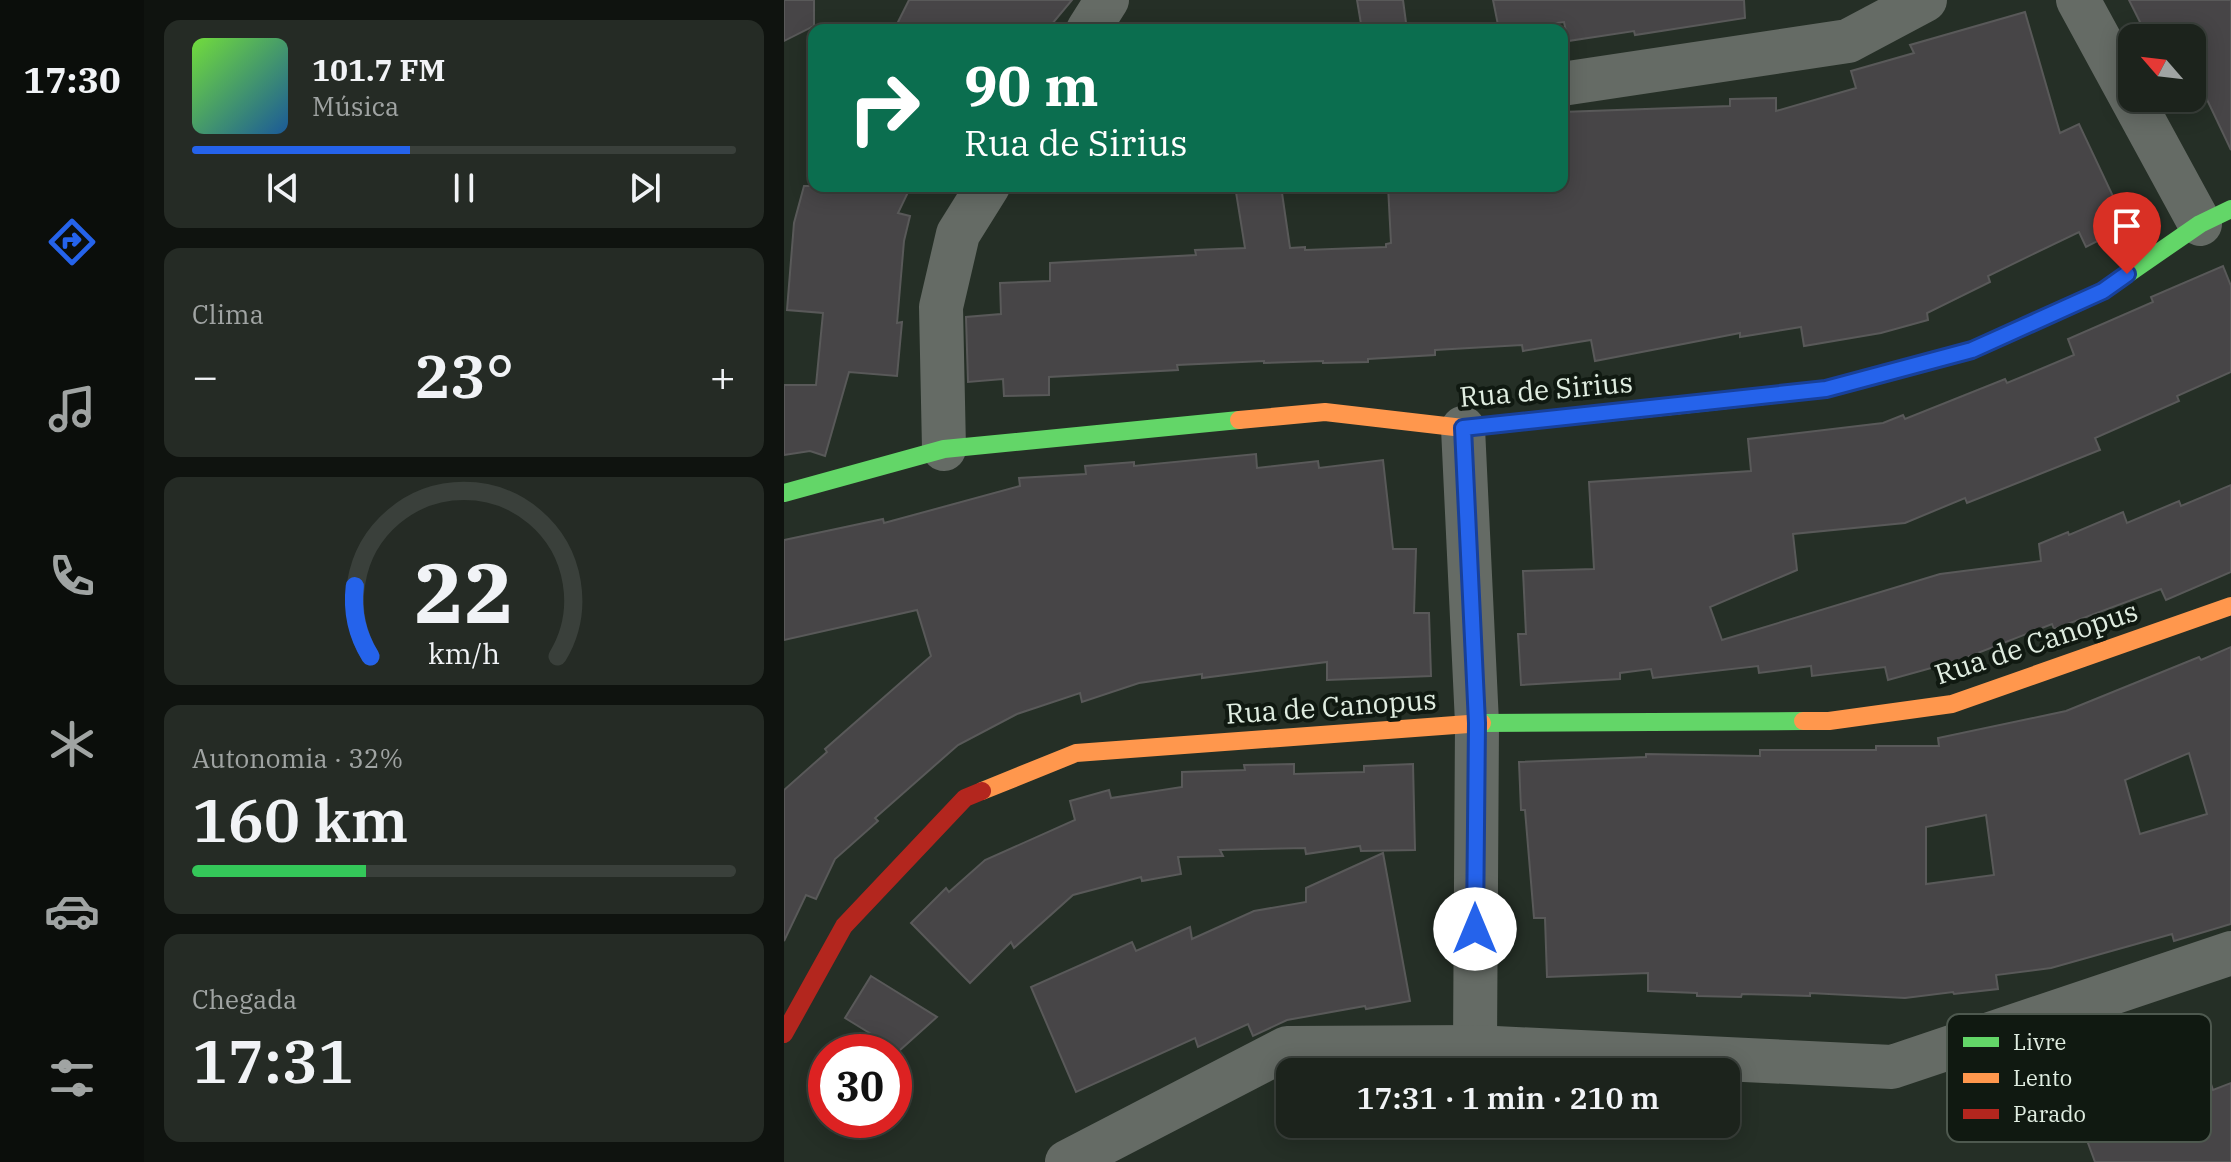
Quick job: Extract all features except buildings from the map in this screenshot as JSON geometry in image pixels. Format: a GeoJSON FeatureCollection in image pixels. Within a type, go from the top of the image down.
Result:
{"type":"FeatureCollection","features":[{"type":"Feature","properties":{"kind":"street"},"geometry":{"type":"LineString","coordinates":[[1092,24],[1107,0]]}},
{"type":"Feature","properties":{"kind":"street"},"geometry":{"type":"LineString","coordinates":[[1568,83],[1848,41],[1925,0]]}},
{"type":"Feature","properties":{"kind":"street"},"geometry":{"type":"LineString","coordinates":[[2078,0],[2215,216]]}},
{"type":"Feature","properties":{"kind":"street"},"geometry":{"type":"LineString","coordinates":[[944,449],[941,307],[958,234],[984,192]]}},
{"type":"Feature","properties":{"kind":"street","name":"Rua de Sirius"},"geometry":{"type":"LineString","coordinates":[[784,493],[944,449],[1325,412],[1463,428],[1826,389],[1972,350],[2103,291],[2215,216]]}},
{"type":"Feature","properties":{"kind":"street"},"geometry":{"type":"LineString","coordinates":[[1463,428],[1477,723],[1475,1047]]}},
{"type":"Feature","properties":{"kind":"street","name":"Rua de Canopus"},"geometry":{"type":"LineString","coordinates":[[784,1034],[844,926],[965,798],[1076,753],[1477,723],[1829,721],[1952,704],[2231,606]]}},
{"type":"Feature","properties":{"kind":"street"},"geometry":{"type":"LineString","coordinates":[[2050,1014],[2231,953]]}},
{"type":"Feature","properties":{"kind":"street"},"geometry":{"type":"LineString","coordinates":[[1067,1162],[1287,1048],[1475,1047],[1892,1067],[1947,1049]]}},
{"type":"Feature","properties":{"kind":"traffic: fast"},"geometry":{"type":"LineString","coordinates":[[1681,405],[1826,389],[1972,350],[2103,291],[2200,224],[2231,209]]}},
{"type":"Feature","properties":{"kind":"traffic: fast"},"geometry":{"type":"LineString","coordinates":[[784,493],[944,449],[1239,420]]}},
{"type":"Feature","properties":{"kind":"traffic: fast"},"geometry":{"type":"LineString","coordinates":[[1482,723],[1803,721]]}},
{"type":"Feature","properties":{"kind":"traffic: slow"},"geometry":{"type":"LineString","coordinates":[[1239,420],[1325,412],[1463,428],[1681,405]]}},
{"type":"Feature","properties":{"kind":"traffic: slow"},"geometry":{"type":"LineString","coordinates":[[1803,721],[1829,721],[1952,704],[2231,606]]}},
{"type":"Feature","properties":{"kind":"traffic: slow"},"geometry":{"type":"LineString","coordinates":[[982,791],[1076,753],[1482,723]]}},
{"type":"Feature","properties":{"kind":"traffic: jam"},"geometry":{"type":"LineString","coordinates":[[784,1034],[844,926],[965,798],[982,791]]}},
{"type":"Feature","properties":{"kind":"route"},"geometry":{"type":"LineString","coordinates":[[1475,929],[1477,723],[1463,428],[1826,389],[1972,350],[2103,291],[2127,274]]}}]}
